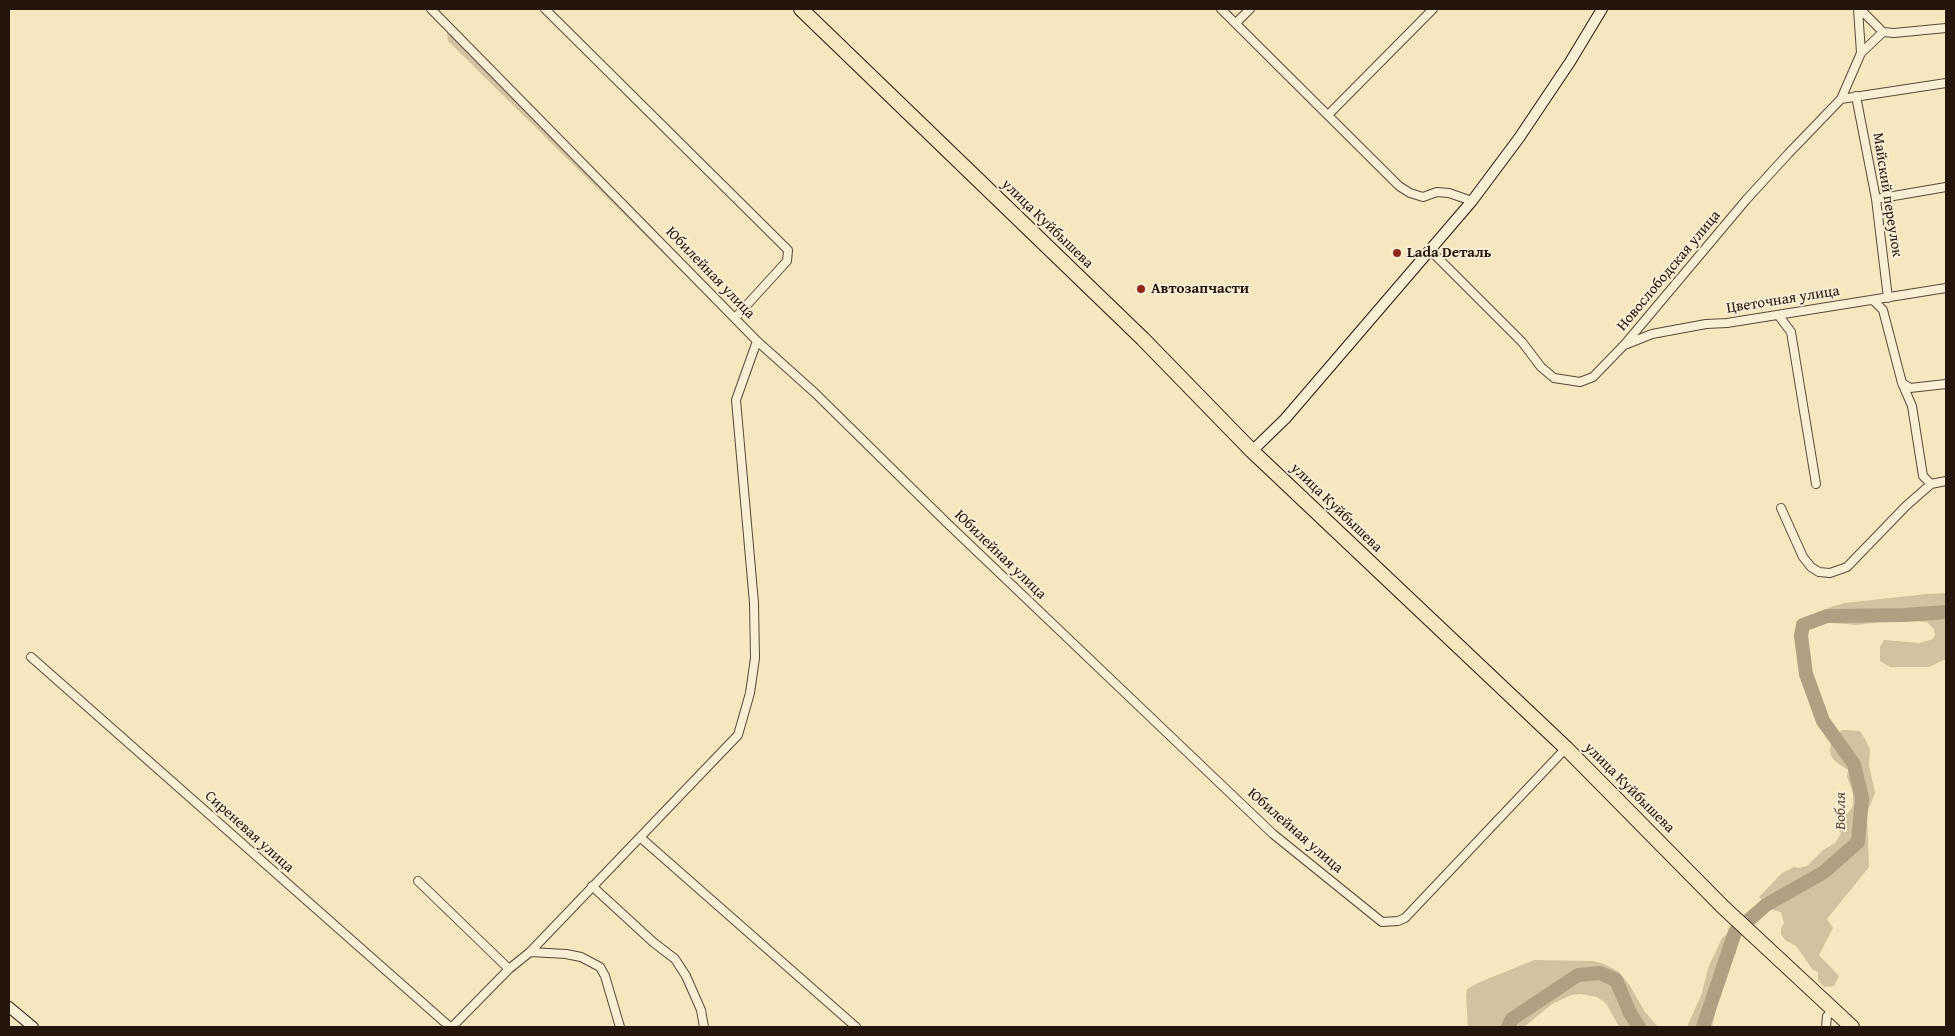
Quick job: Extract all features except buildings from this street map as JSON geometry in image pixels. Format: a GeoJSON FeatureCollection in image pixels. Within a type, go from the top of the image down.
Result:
{"type":"FeatureCollection","features":[{"type":"Feature","properties":{"kind":"highway","name":"улица Куйбышева"},"geometry":{"type":"LineString","coordinates":[[800,9],[1143,339],[1252,451],[1566,748],[1724,907],[1852,1027]]}},
{"type":"Feature","properties":{"kind":"street","name":"Юбилейная улица"},"geometry":{"type":"LineString","coordinates":[[431,9],[757,341],[816,393],[947,523],[1273,834],[1382,922],[1398,921],[1405,918],[1566,748]]}},
{"type":"Feature","properties":{"kind":"street"},"geometry":{"type":"LineString","coordinates":[[545,9],[788,250],[787,261],[735,318]]}},
{"type":"Feature","properties":{"kind":"street"},"geometry":{"type":"LineString","coordinates":[[1221,9],[1399,186],[1410,193],[1422,197],[1437,192],[1449,193],[1472,201]]}},
{"type":"Feature","properties":{"kind":"street"},"geometry":{"type":"LineString","coordinates":[[1236,24],[1250,9]]}},
{"type":"Feature","properties":{"kind":"street"},"geometry":{"type":"LineString","coordinates":[[1328,115],[1433,9]]}},
{"type":"Feature","properties":{"kind":"street"},"geometry":{"type":"LineString","coordinates":[[1252,451],[1285,419],[1472,201],[1519,138],[1570,62],[1602,9]]}},
{"type":"Feature","properties":{"kind":"street"},"geometry":{"type":"LineString","coordinates":[[1859,9],[1883,32],[1894,33],[1946,28]]}},
{"type":"Feature","properties":{"kind":"street"},"geometry":{"type":"LineString","coordinates":[[1859,9],[1861,53]]}},
{"type":"Feature","properties":{"kind":"street"},"geometry":{"type":"LineString","coordinates":[[1841,99],[1861,53],[1883,32]]}},
{"type":"Feature","properties":{"kind":"street"},"geometry":{"type":"LineString","coordinates":[[1841,99],[1946,83]]}},
{"type":"Feature","properties":{"kind":"street","name":"Майский переулок"},"geometry":{"type":"LineString","coordinates":[[1856,96],[1876,199],[1888,298]]}},
{"type":"Feature","properties":{"kind":"street","name":"Новослободская улица"},"geometry":{"type":"LineString","coordinates":[[1431,251],[1522,342],[1541,367],[1554,378],[1580,382],[1593,377],[1625,344],[1746,200],[1841,99]]}},
{"type":"Feature","properties":{"kind":"street"},"geometry":{"type":"LineString","coordinates":[[1876,199],[1946,187]]}},
{"type":"Feature","properties":{"kind":"street","name":"Цветочная улица"},"geometry":{"type":"LineString","coordinates":[[1625,344],[1661,332],[1706,324],[1779,316],[1946,288]]}},
{"type":"Feature","properties":{"kind":"street"},"geometry":{"type":"LineString","coordinates":[[1873,300],[1883,310],[1902,383],[1912,406],[1923,476],[1931,484]]}},
{"type":"Feature","properties":{"kind":"street"},"geometry":{"type":"LineString","coordinates":[[1779,316],[1791,332],[1816,484]]}},
{"type":"Feature","properties":{"kind":"street"},"geometry":{"type":"LineString","coordinates":[[451,1027],[509,969],[530,952],[738,735],[750,693],[755,658],[754,604],[736,400],[757,341]]}},
{"type":"Feature","properties":{"kind":"street"},"geometry":{"type":"LineString","coordinates":[[1902,383],[1910,388],[1946,384]]}},
{"type":"Feature","properties":{"kind":"street"},"geometry":{"type":"LineString","coordinates":[[1781,508],[1802,557],[1811,567],[1819,572],[1830,573],[1847,567],[1906,506],[1931,484],[1946,481]]}},
{"type":"Feature","properties":{"kind":"street","name":"Сиреневая улица"},"geometry":{"type":"LineString","coordinates":[[31,656],[451,1027]]}},
{"type":"Feature","properties":{"kind":"street"},"geometry":{"type":"LineString","coordinates":[[640,838],[856,1027]]}},
{"type":"Feature","properties":{"kind":"street"},"geometry":{"type":"LineString","coordinates":[[418,881],[509,969]]}},
{"type":"Feature","properties":{"kind":"street"},"geometry":{"type":"LineString","coordinates":[[592,886],[653,942],[675,958],[686,976],[701,1010],[704,1027]]}},
{"type":"Feature","properties":{"kind":"street"},"geometry":{"type":"LineString","coordinates":[[530,952],[566,954],[581,957],[600,967],[605,976],[620,1027]]}},
{"type":"Feature","properties":{"kind":"street"},"geometry":{"type":"LineString","coordinates":[[9,1007],[33,1027]]}},
{"type":"Feature","properties":{"kind":"street"},"geometry":{"type":"LineString","coordinates":[[1826,1027],[1827,1016],[1834,1010]]}},
{"type":"Feature","properties":{"kind":"shaded area"},"geometry":{"type":"Polygon","coordinates":[[[447,33],[452,33],[737,324],[448,41],[447,33]]]}},
{"type":"Feature","properties":{"kind":"shaded area"},"geometry":{"type":"Polygon","coordinates":[[[1946,593],[1946,659],[1929,667],[1890,667],[1880,661],[1880,647],[1884,640],[1920,643],[1933,639],[1935,634],[1933,628],[1927,622],[1894,620],[1857,625],[1833,623],[1826,620],[1828,608],[1844,603],[1946,593]]]}},
{"type":"Feature","properties":{"kind":"shaded area"},"geometry":{"type":"Polygon","coordinates":[[[1843,730],[1860,731],[1865,739],[1870,749],[1869,765],[1875,793],[1867,813],[1869,867],[1827,919],[1833,928],[1819,955],[1839,976],[1834,986],[1824,987],[1818,980],[1818,972],[1813,970],[1796,946],[1785,940],[1781,934],[1781,928],[1784,923],[1781,912],[1773,910],[1759,897],[1782,873],[1794,867],[1807,866],[1823,850],[1835,843],[1841,833],[1836,827],[1837,818],[1848,813],[1853,806],[1853,794],[1847,776],[1848,770],[1836,762],[1831,756],[1830,749],[1833,735],[1843,730]]]}},
{"type":"Feature","properties":{"kind":"shaded area"},"geometry":{"type":"Polygon","coordinates":[[[1727,934],[1737,942],[1736,952],[1719,997],[1712,1027],[1687,1027],[1702,993],[1708,968],[1722,938],[1727,934]]]}},
{"type":"Feature","properties":{"kind":"shaded area"},"geometry":{"type":"Polygon","coordinates":[[[1534,960],[1593,961],[1604,964],[1619,972],[1630,986],[1645,1012],[1658,1027],[1619,1027],[1606,1003],[1597,997],[1581,994],[1571,995],[1552,1004],[1524,1027],[1468,1027],[1467,989],[1534,960]]]}},
{"type":"Feature","properties":{"kind":"waterway","name":"Вобля"},"geometry":{"type":"LineString","coordinates":[[1703,1027],[1735,932],[1766,905],[1824,872],[1858,842],[1862,798],[1854,764],[1823,721],[1806,674],[1801,636],[1803,625],[1827,616],[1904,615],[1946,612]]}},
{"type":"Feature","properties":{"kind":"waterway","name":"Вобля"},"geometry":{"type":"LineString","coordinates":[[1508,1027],[1512,1019],[1578,975],[1600,973],[1616,980],[1630,1013],[1639,1027]]}},
{"type":"Feature","properties":{"kind":"place","name":"Lada Dеталь"},"geometry":{"type":"Point","coordinates":[1397,253]}},
{"type":"Feature","properties":{"kind":"place","name":"Автозапчасти"},"geometry":{"type":"Point","coordinates":[1141,289]}}]}
